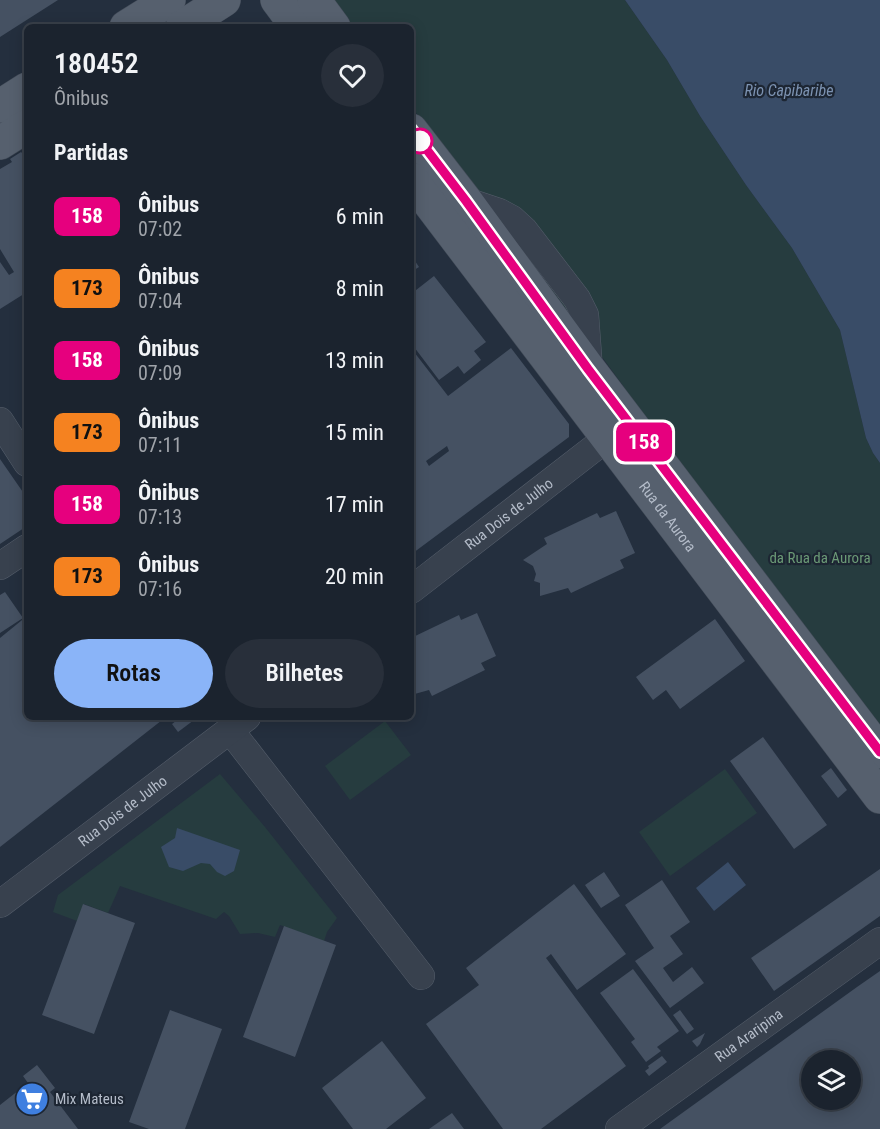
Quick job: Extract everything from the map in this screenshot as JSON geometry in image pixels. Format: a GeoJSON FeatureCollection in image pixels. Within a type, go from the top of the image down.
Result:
{"type":"FeatureCollection","features":[{"type":"Feature","properties":{"kind":"main road"},"geometry":{"type":"LineString","coordinates":[[131,24],[169,0]]}},
{"type":"Feature","properties":{"kind":"main road"},"geometry":{"type":"LineString","coordinates":[[187,24],[224,0]]}},
{"type":"Feature","properties":{"kind":"main road"},"geometry":{"type":"LineString","coordinates":[[277,0],[295,24]]}},
{"type":"Feature","properties":{"kind":"main road"},"geometry":{"type":"LineString","coordinates":[[314,0],[332,24]]}},
{"type":"Feature","properties":{"kind":"main road"},"geometry":{"type":"LineString","coordinates":[[0,106],[24,91]]}},
{"type":"Feature","properties":{"kind":"main road"},"geometry":{"type":"LineString","coordinates":[[0,143],[24,128]]}},
{"type":"Feature","properties":{"kind":"main road","name":"Rua da Aurora"},"geometry":{"type":"LineString","coordinates":[[414,133],[588,369],[880,752]]}},
{"type":"Feature","properties":{"kind":"main road","name":"Rua da Aurora"},"geometry":{"type":"LineString","coordinates":[[414,183],[880,797]]}},
{"type":"Feature","properties":{"kind":"street"},"geometry":{"type":"LineString","coordinates":[[0,421],[24,458]]}},
{"type":"Feature","properties":{"kind":"street","name":"Rua Dois de Julho"},"geometry":{"type":"LineString","coordinates":[[414,588],[607,438]]}},
{"type":"Feature","properties":{"kind":"street"},"geometry":{"type":"LineString","coordinates":[[0,566],[24,550]]}},
{"type":"Feature","properties":{"kind":"street","name":"Rua Dois de Julho"},"geometry":{"type":"LineString","coordinates":[[0,904],[239,724]]}},
{"type":"Feature","properties":{"kind":"street"},"geometry":{"type":"LineString","coordinates":[[239,724],[421,976]]}},
{"type":"Feature","properties":{"kind":"street","name":"Rua Araripina"},"geometry":{"type":"LineString","coordinates":[[619,1129],[880,941]]}},
{"type":"Feature","properties":{"kind":"green space","name":"da Rua da Aurora"},"geometry":{"type":"Polygon","coordinates":[[[330,0],[625,0],[667,60],[700,116],[746,185],[792,248],[840,330],[866,438],[880,463],[880,725],[414,110],[414,24],[349,24],[330,0]]]}},
{"type":"Feature","properties":{"kind":"green space"},"geometry":{"type":"Polygon","coordinates":[[[385,721],[411,755],[350,800],[325,766],[385,721]]]}},
{"type":"Feature","properties":{"kind":"green space"},"geometry":{"type":"Polygon","coordinates":[[[725,769],[757,813],[670,876],[639,832],[725,769]]]}},
{"type":"Feature","properties":{"kind":"green space"},"geometry":{"type":"Polygon","coordinates":[[[220,774],[337,918],[327,932],[324,941],[280,925],[275,937],[258,933],[240,934],[224,912],[216,919],[120,886],[108,913],[84,904],[77,921],[53,912],[58,895],[220,774]]]}},
{"type":"Feature","properties":{"kind":"water","name":"Rio Capibaribe"},"geometry":{"type":"Polygon","coordinates":[[[625,0],[880,0],[880,463],[866,438],[840,330],[792,248],[746,185],[700,116],[667,60],[625,0]]]}},
{"type":"Feature","properties":{"kind":"water"},"geometry":{"type":"Polygon","coordinates":[[[177,828],[240,850],[234,871],[225,876],[217,872],[210,864],[201,863],[183,871],[169,867],[161,847],[175,838],[177,828]]]}},
{"type":"Feature","properties":{"kind":"water"},"geometry":{"type":"Polygon","coordinates":[[[728,862],[746,885],[714,911],[696,888],[728,862]]]}},
{"type":"Feature","properties":{"kind":"building"},"geometry":{"type":"Polygon","coordinates":[[[0,0],[58,0],[0,37],[0,0]]]}},
{"type":"Feature","properties":{"kind":"building"},"geometry":{"type":"Polygon","coordinates":[[[21,152],[24,155],[24,294],[0,309],[0,262],[9,275],[14,272],[0,249],[0,169],[12,162],[10,159],[21,152]]]}},
{"type":"Feature","properties":{"kind":"building"},"geometry":{"type":"Polygon","coordinates":[[[414,260],[419,267],[414,270],[414,260]]]}},
{"type":"Feature","properties":{"kind":"building"},"geometry":{"type":"Polygon","coordinates":[[[434,276],[486,342],[474,351],[481,360],[464,374],[458,366],[439,380],[414,347],[414,292],[434,276]]]}},
{"type":"Feature","properties":{"kind":"building"},"geometry":{"type":"Polygon","coordinates":[[[511,348],[569,424],[569,437],[414,552],[414,352],[448,396],[511,348]],[[447,446],[426,461],[429,466],[449,451],[447,446]]]}},
{"type":"Feature","properties":{"kind":"building"},"geometry":{"type":"Polygon","coordinates":[[[0,459],[24,494],[24,528],[0,544],[0,459]]]}},
{"type":"Feature","properties":{"kind":"building"},"geometry":{"type":"Polygon","coordinates":[[[616,511],[635,553],[620,560],[624,568],[571,593],[568,588],[540,596],[540,583],[534,581],[536,574],[533,566],[523,560],[547,544],[544,538],[597,513],[600,518],[616,511]]]}},
{"type":"Feature","properties":{"kind":"building"},"geometry":{"type":"Polygon","coordinates":[[[5,592],[23,618],[0,633],[0,595],[5,592]]]}},
{"type":"Feature","properties":{"kind":"building"},"geometry":{"type":"Polygon","coordinates":[[[477,613],[496,656],[481,663],[485,670],[432,696],[429,690],[414,694],[414,637],[459,615],[461,620],[477,613]]]}},
{"type":"Feature","properties":{"kind":"building"},"geometry":{"type":"Polygon","coordinates":[[[24,618],[24,720],[162,720],[0,847],[0,638],[24,618]]]}},
{"type":"Feature","properties":{"kind":"building"},"geometry":{"type":"Polygon","coordinates":[[[715,619],[745,661],[680,709],[666,690],[653,700],[636,677],[715,619]]]}},
{"type":"Feature","properties":{"kind":"building"},"geometry":{"type":"Polygon","coordinates":[[[177,720],[194,720],[178,732],[172,724],[177,720]]]}},
{"type":"Feature","properties":{"kind":"building"},"geometry":{"type":"Polygon","coordinates":[[[763,737],[827,825],[794,849],[730,761],[763,737]]]}},
{"type":"Feature","properties":{"kind":"building"},"geometry":{"type":"Polygon","coordinates":[[[831,768],[847,790],[838,798],[821,776],[831,768]]]}},
{"type":"Feature","properties":{"kind":"building"},"geometry":{"type":"Polygon","coordinates":[[[880,869],[880,916],[774,991],[751,958],[880,869]]]}},
{"type":"Feature","properties":{"kind":"building"},"geometry":{"type":"Polygon","coordinates":[[[604,872],[620,896],[601,908],[585,885],[604,872]]]}},
{"type":"Feature","properties":{"kind":"building"},"geometry":{"type":"Polygon","coordinates":[[[662,880],[690,922],[670,936],[683,954],[663,968],[673,982],[692,967],[704,983],[670,1008],[635,961],[654,948],[625,905],[662,880]]]}},
{"type":"Feature","properties":{"kind":"building"},"geometry":{"type":"Polygon","coordinates":[[[574,884],[626,954],[577,990],[551,954],[546,958],[626,1066],[541,1129],[503,1129],[426,1024],[479,985],[466,968],[574,884]]]}},
{"type":"Feature","properties":{"kind":"building"},"geometry":{"type":"Polygon","coordinates":[[[83,904],[135,923],[94,1034],[42,1015],[83,904]]]}},
{"type":"Feature","properties":{"kind":"building"},"geometry":{"type":"Polygon","coordinates":[[[284,926],[336,945],[295,1057],[243,1037],[284,926]]]}},
{"type":"Feature","properties":{"kind":"building"},"geometry":{"type":"Polygon","coordinates":[[[633,969],[679,1031],[657,1047],[661,1051],[646,1062],[631,1042],[635,1039],[600,993],[633,969]]]}},
{"type":"Feature","properties":{"kind":"building"},"geometry":{"type":"Polygon","coordinates":[[[880,971],[880,1129],[660,1129],[880,971]]]}},
{"type":"Feature","properties":{"kind":"building"},"geometry":{"type":"Polygon","coordinates":[[[170,1010],[222,1029],[185,1129],[149,1129],[129,1122],[170,1010]]]}},
{"type":"Feature","properties":{"kind":"building"},"geometry":{"type":"Polygon","coordinates":[[[680,1010],[694,1029],[687,1034],[673,1015],[680,1010]]]}},
{"type":"Feature","properties":{"kind":"building"},"geometry":{"type":"Polygon","coordinates":[[[705,1033],[700,1044],[697,1047],[692,1041],[705,1033]]]}},
{"type":"Feature","properties":{"kind":"building"},"geometry":{"type":"Polygon","coordinates":[[[382,1041],[426,1098],[386,1129],[353,1129],[322,1088],[382,1041]]]}},
{"type":"Feature","properties":{"kind":"building"},"geometry":{"type":"Polygon","coordinates":[[[662,1056],[667,1062],[649,1076],[645,1071],[649,1068],[648,1066],[662,1056]]]}},
{"type":"Feature","properties":{"kind":"building","name":"Mix Mateus"},"geometry":{"type":"Polygon","coordinates":[[[37,1065],[55,1088],[50,1092],[78,1129],[0,1129],[0,1105],[28,1083],[23,1076],[37,1065]]]}},
{"type":"Feature","properties":{"kind":"building"},"geometry":{"type":"Polygon","coordinates":[[[452,1113],[464,1129],[429,1129],[452,1113]]]}},
{"type":"Feature","properties":{"kind":"bus line","name":"158"},"geometry":{"type":"LineString","coordinates":[[414,133],[588,369],[880,752]]}},
{"type":"Feature","properties":{"kind":"place","name":"Mix Mateus"},"geometry":{"type":"Point","coordinates":[32,1099]}}]}
